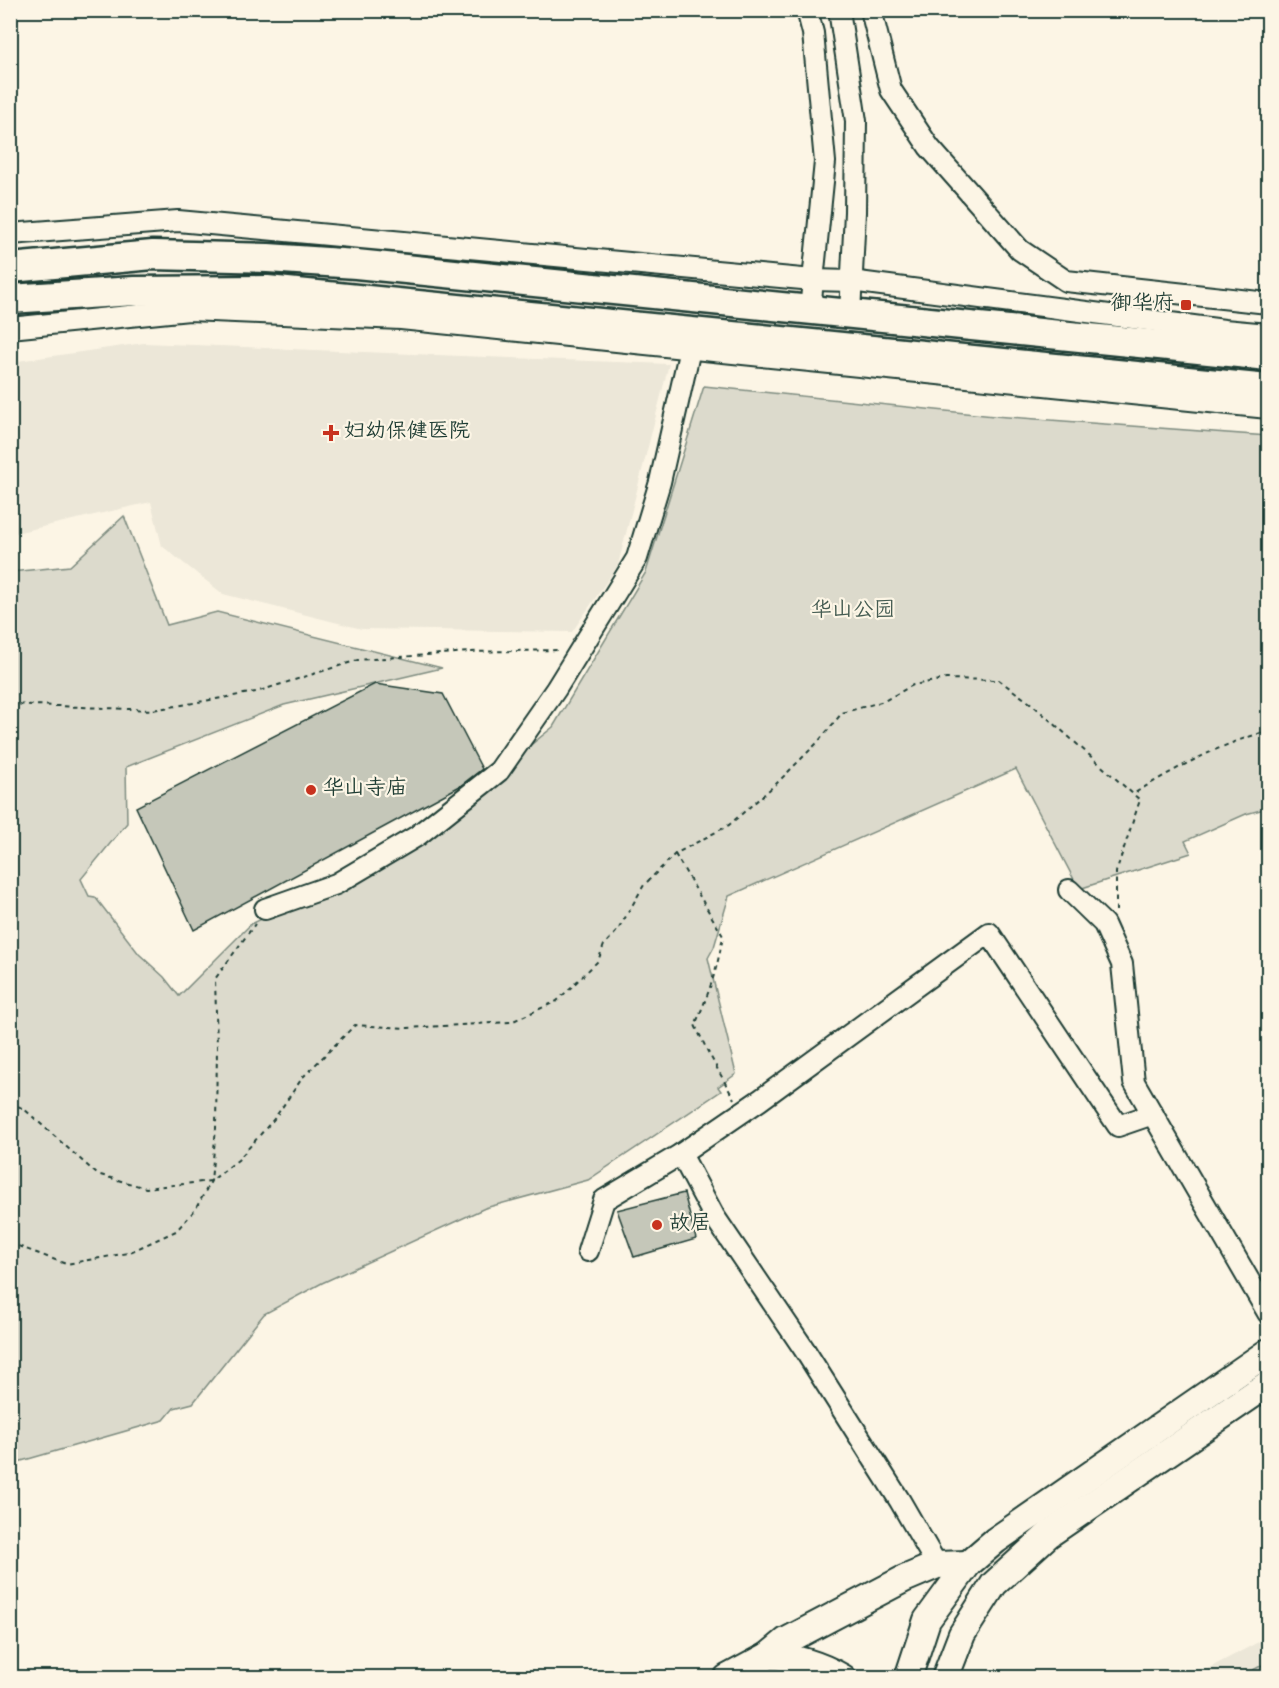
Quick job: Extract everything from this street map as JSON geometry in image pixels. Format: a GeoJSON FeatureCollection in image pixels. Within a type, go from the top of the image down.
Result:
{"type":"FeatureCollection","features":[{"type":"Feature","properties":{"kind":"highway"},"geometry":{"type":"LineString","coordinates":[[10,268],[153,255],[268,258],[356,264],[1269,356]]}},
{"type":"Feature","properties":{"kind":"highway"},"geometry":{"type":"LineString","coordinates":[[10,299],[134,291],[267,290],[1269,389]]}},
{"type":"Feature","properties":{"kind":"main road"},"geometry":{"type":"LineString","coordinates":[[908,1677],[927,1620],[968,1564],[996,1540],[1269,1352]]}},
{"type":"Feature","properties":{"kind":"main road"},"geometry":{"type":"LineString","coordinates":[[945,1677],[962,1634],[994,1584],[1049,1534],[1269,1384]]}},
{"type":"Feature","properties":{"kind":"main road"},"geometry":{"type":"LineString","coordinates":[[727,1677],[768,1656],[786,1641],[904,1579],[937,1565],[968,1564]]}},
{"type":"Feature","properties":{"kind":"main road"},"geometry":{"type":"LineString","coordinates":[[768,1656],[789,1656],[843,1677]]}},
{"type":"Feature","properties":{"kind":"street"},"geometry":{"type":"LineString","coordinates":[[807,10],[813,33],[825,162],[810,310]]}},
{"type":"Feature","properties":{"kind":"street"},"geometry":{"type":"LineString","coordinates":[[839,10],[856,121],[855,212],[849,314]]}},
{"type":"Feature","properties":{"kind":"street"},"geometry":{"type":"LineString","coordinates":[[871,10],[891,90],[929,147],[1020,250],[1066,281],[1269,303]]}},
{"type":"Feature","properties":{"kind":"street"},"geometry":{"type":"LineString","coordinates":[[10,234],[177,221],[813,280],[851,281],[1269,334]]}},
{"type":"Feature","properties":{"kind":"street"},"geometry":{"type":"LineString","coordinates":[[10,328],[189,310],[401,318],[1269,408]]}},
{"type":"Feature","properties":{"kind":"street"},"geometry":{"type":"LineString","coordinates":[[265,909],[336,884],[417,836],[499,771],[556,689],[638,558],[660,482],[690,349]]}},
{"type":"Feature","properties":{"kind":"street"},"geometry":{"type":"LineString","coordinates":[[1070,890],[1104,924],[1122,964],[1134,1082],[1269,1313]]}},
{"type":"Feature","properties":{"kind":"street"},"geometry":{"type":"LineString","coordinates":[[588,1251],[604,1200],[681,1154],[741,1113],[989,933],[1118,1126],[1153,1114]]}},
{"type":"Feature","properties":{"kind":"street"},"geometry":{"type":"LineString","coordinates":[[681,1154],[714,1216],[811,1359],[900,1501],[937,1565]]}},
{"type":"Feature","properties":{"kind":"path"},"geometry":{"type":"LineString","coordinates":[[10,704],[153,710],[256,692],[358,660],[469,652],[581,649]]}},
{"type":"Feature","properties":{"kind":"path"},"geometry":{"type":"LineString","coordinates":[[10,1243],[66,1264],[128,1253],[176,1231],[195,1210],[211,1181],[238,1160],[274,1119],[303,1077],[355,1025],[408,1028],[511,1022],[557,1001],[598,961],[604,945],[618,930],[644,885],[675,854],[729,825],[793,767],[842,713],[884,700],[913,685],[946,680],[999,680],[1033,705],[1140,800],[1116,872],[1116,917]]}},
{"type":"Feature","properties":{"kind":"path"},"geometry":{"type":"LineString","coordinates":[[1134,794],[1216,749],[1269,731]]}},
{"type":"Feature","properties":{"kind":"path"},"geometry":{"type":"LineString","coordinates":[[675,854],[723,936],[719,961],[706,1001],[695,1025],[706,1050],[741,1113]]}},
{"type":"Feature","properties":{"kind":"path"},"geometry":{"type":"LineString","coordinates":[[211,1181],[216,1128],[215,979],[265,909]]}},
{"type":"Feature","properties":{"kind":"path"},"geometry":{"type":"LineString","coordinates":[[10,1102],[24,1108],[97,1174],[146,1188],[211,1181]]}},
{"type":"Feature","properties":{"kind":"shaded area","name":"妇幼保健医院"},"geometry":{"type":"Polygon","coordinates":[[[144,343],[669,364],[618,565],[572,632],[362,629],[223,594],[162,546],[151,502],[11,534],[11,362],[144,343]]]}},
{"type":"Feature","properties":{"kind":"shaded area"},"geometry":{"type":"Polygon","coordinates":[[[1268,1637],[1268,1677],[1192,1677],[1268,1637]]]}},
{"type":"Feature","properties":{"kind":"green space","name":"华山公园"},"geometry":{"type":"Polygon","coordinates":[[[704,386],[994,416],[1268,436],[1268,808],[1246,814],[1185,841],[1191,853],[1079,889],[1016,769],[729,896],[714,947],[708,958],[736,1074],[718,1087],[721,1091],[588,1180],[485,1208],[322,1283],[264,1314],[193,1403],[174,1408],[164,1420],[11,1464],[11,572],[70,566],[124,516],[167,625],[217,612],[442,668],[284,705],[126,767],[127,823],[81,879],[89,896],[95,897],[139,954],[164,977],[179,996],[251,924],[391,857],[553,727],[646,572],[704,386]]]}},
{"type":"Feature","properties":{"kind":"green space"},"geometry":{"type":"Polygon","coordinates":[[[1268,1662],[1268,1677],[1240,1677],[1268,1662]]]}},
{"type":"Feature","properties":{"kind":"building","name":"华山寺庙"},"geometry":{"type":"Polygon","coordinates":[[[375,684],[443,694],[482,769],[460,786],[194,930],[136,807],[375,684]]]}},
{"type":"Feature","properties":{"kind":"building","name":"故居"},"geometry":{"type":"Polygon","coordinates":[[[684,1193],[696,1239],[634,1257],[617,1210],[684,1193]]]}},
{"type":"Feature","properties":{"kind":"place","name":"御华府"},"geometry":{"type":"Point","coordinates":[1186,305]}},
{"type":"Feature","properties":{"kind":"place","name":"妇幼保健医院"},"geometry":{"type":"Point","coordinates":[331,433]}},
{"type":"Feature","properties":{"kind":"place","name":"华山寺庙"},"geometry":{"type":"Point","coordinates":[311,790]}},
{"type":"Feature","properties":{"kind":"place","name":"故居"},"geometry":{"type":"Point","coordinates":[657,1225]}}]}
